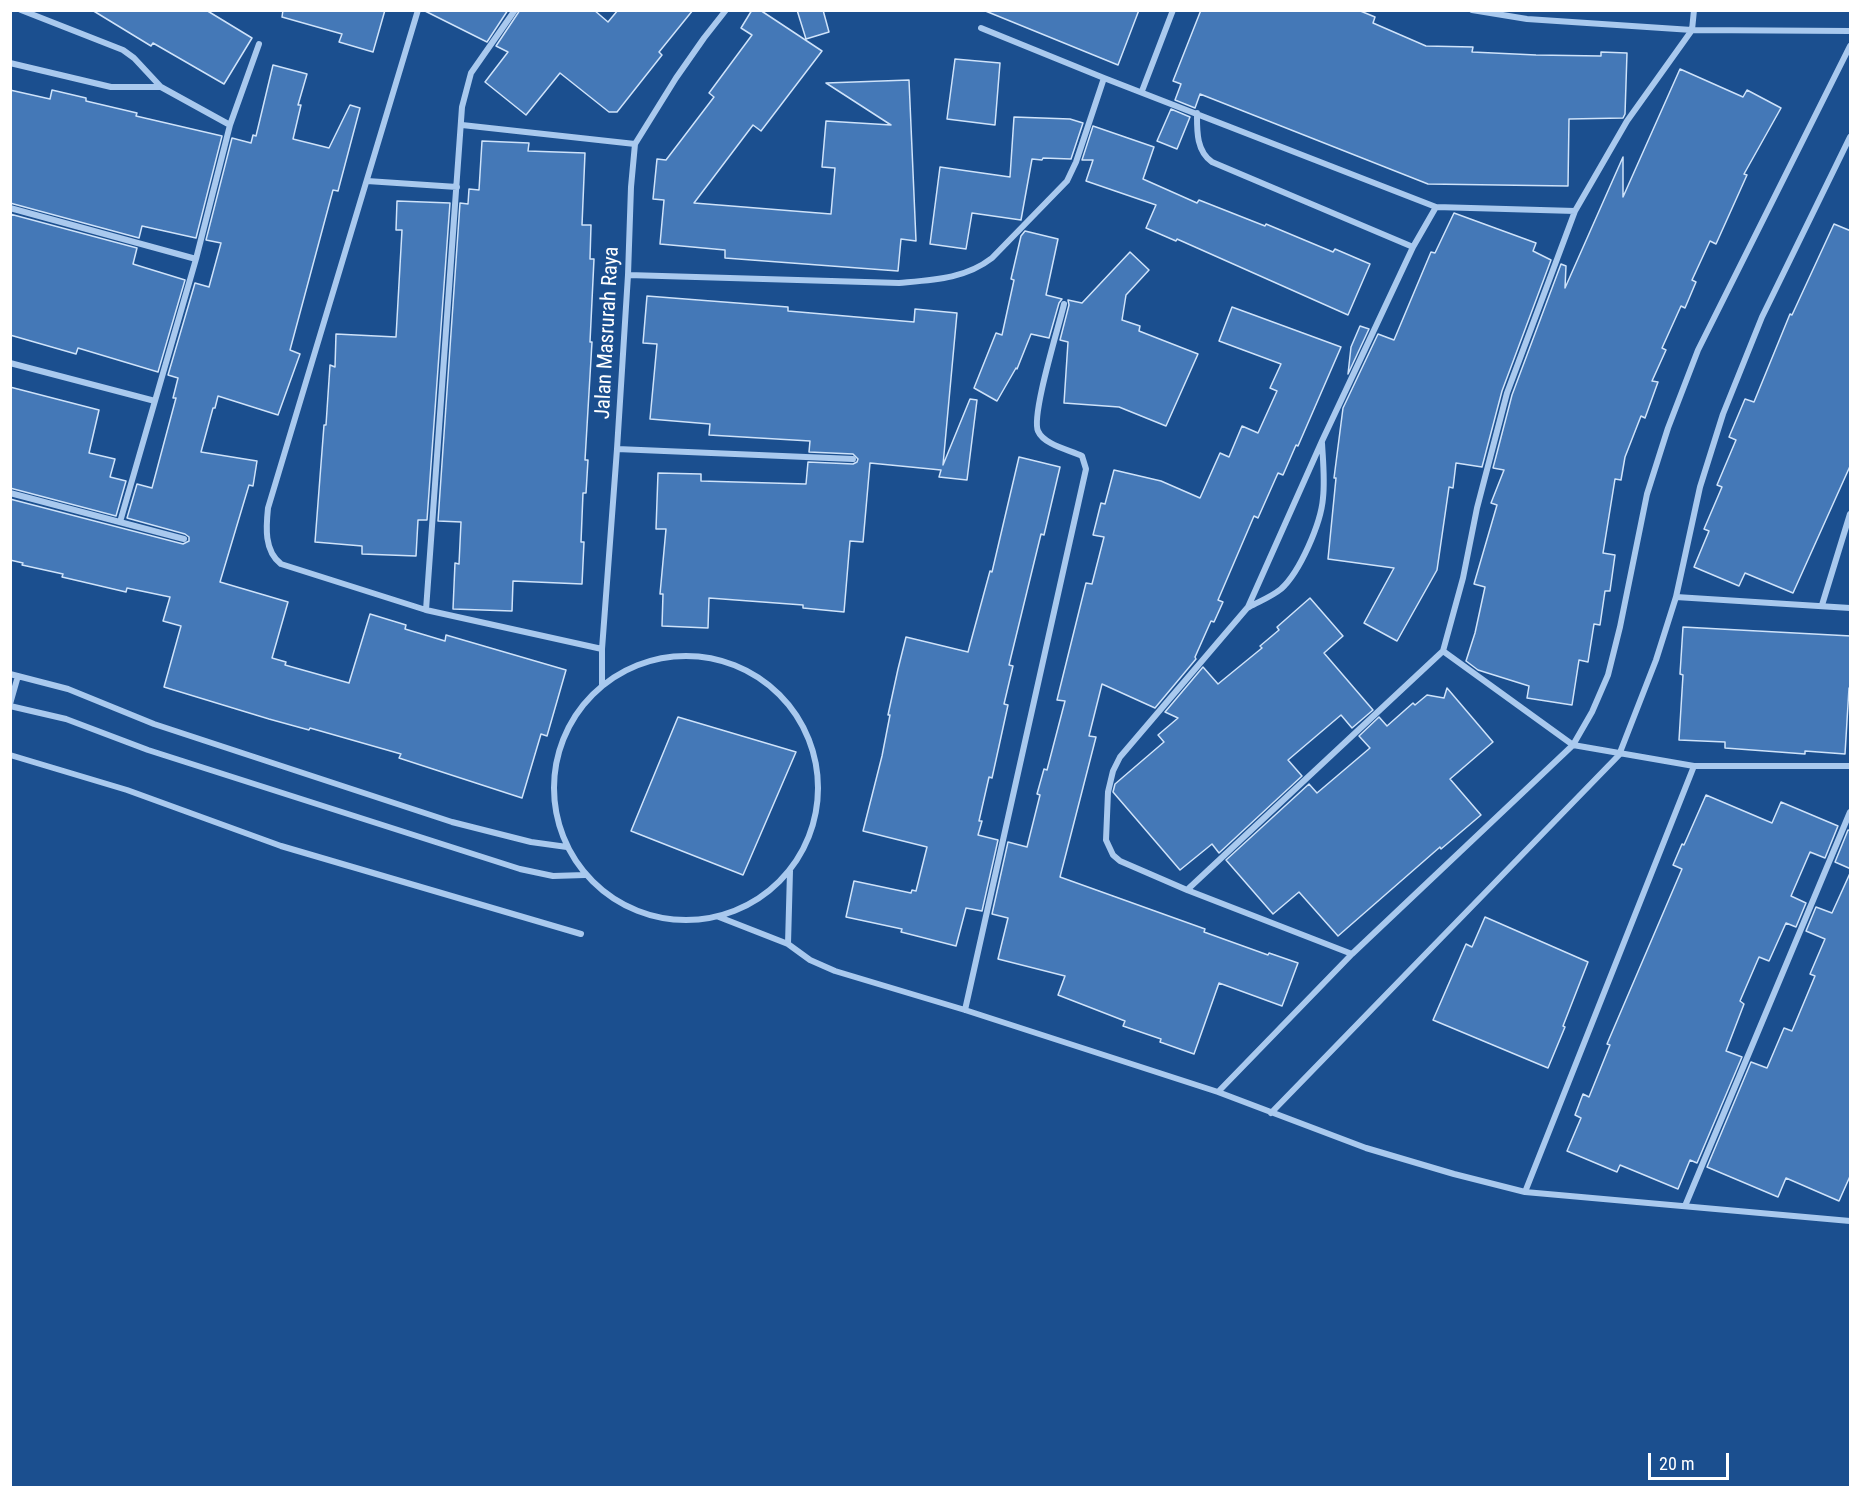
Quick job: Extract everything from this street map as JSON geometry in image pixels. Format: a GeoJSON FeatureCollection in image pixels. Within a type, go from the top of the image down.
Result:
{"type":"FeatureCollection","features":[{"type":"Feature","properties":{"kind":"street"},"geometry":{"type":"LineString","coordinates":[[21,10],[123,50],[134,58],[161,87],[230,125]]}},
{"type":"Feature","properties":{"kind":"street"},"geometry":{"type":"LineString","coordinates":[[418,10],[268,508],[267,535],[272,554],[281,564],[426,610],[602,648]]}},
{"type":"Feature","properties":{"kind":"street"},"geometry":{"type":"LineString","coordinates":[[426,610],[464,96],[471,73],[515,10]]}},
{"type":"Feature","properties":{"kind":"street","name":"Jalan Masrurah Raya"},"geometry":{"type":"LineString","coordinates":[[602,685],[602,648],[617,449],[635,144],[676,78],[726,10]]}},
{"type":"Feature","properties":{"kind":"street"},"geometry":{"type":"LineString","coordinates":[[1142,91],[1173,10]]}},
{"type":"Feature","properties":{"kind":"street"},"geometry":{"type":"LineString","coordinates":[[1472,10],[1527,18],[1692,30],[1851,31]]}},
{"type":"Feature","properties":{"kind":"street"},"geometry":{"type":"LineString","coordinates":[[1187,890],[1443,651],[1463,578],[1477,508],[1507,393],[1575,210],[1627,122],[1692,30],[1694,10]]}},
{"type":"Feature","properties":{"kind":"street"},"geometry":{"type":"LineString","coordinates":[[981,28],[1436,207],[1575,210]]}},
{"type":"Feature","properties":{"kind":"street"},"geometry":{"type":"LineString","coordinates":[[120,522],[196,259],[230,125],[259,44]]}},
{"type":"Feature","properties":{"kind":"street"},"geometry":{"type":"LineString","coordinates":[[1218,1092],[1352,954],[1573,745],[1592,712],[1608,675],[1647,494],[1668,428],[1698,350],[1851,46]]}},
{"type":"Feature","properties":{"kind":"street"},"geometry":{"type":"LineString","coordinates":[[10,63],[111,87],[161,87]]}},
{"type":"Feature","properties":{"kind":"street"},"geometry":{"type":"LineString","coordinates":[[628,275],[899,283],[930,281],[968,273],[992,258],[1066,181],[1076,162],[1104,78]]}},
{"type":"Feature","properties":{"kind":"street"},"geometry":{"type":"LineString","coordinates":[[1197,113],[1197,132],[1202,151],[1212,162],[1413,247]]}},
{"type":"Feature","properties":{"kind":"street"},"geometry":{"type":"LineString","coordinates":[[462,125],[635,144]]}},
{"type":"Feature","properties":{"kind":"street"},"geometry":{"type":"LineString","coordinates":[[1271,1113],[1619,754],[1656,660],[1676,597],[1700,487],[1723,414],[1762,317],[1851,137]]}},
{"type":"Feature","properties":{"kind":"street"},"geometry":{"type":"LineString","coordinates":[[367,181],[458,187]]}},
{"type":"Feature","properties":{"kind":"street"},"geometry":{"type":"LineString","coordinates":[[1352,954],[1187,890],[1120,861],[1113,855],[1106,840],[1108,792],[1113,771],[1120,757],[1248,607],[1322,441],[1413,247],[1436,207]]}},
{"type":"Feature","properties":{"kind":"street"},"geometry":{"type":"LineString","coordinates":[[10,208],[196,259]]}},
{"type":"Feature","properties":{"kind":"street"},"geometry":{"type":"LineString","coordinates":[[965,1010],[1086,469],[1082,456],[1044,439],[1038,431],[1038,409],[1064,304]]}},
{"type":"Feature","properties":{"kind":"street"},"geometry":{"type":"LineString","coordinates":[[10,363],[155,400]]}},
{"type":"Feature","properties":{"kind":"street"},"geometry":{"type":"LineString","coordinates":[[1248,607],[1282,588],[1293,575],[1318,526],[1323,497],[1322,441]]}},
{"type":"Feature","properties":{"kind":"street"},"geometry":{"type":"LineString","coordinates":[[617,449],[853,459]]}},
{"type":"Feature","properties":{"kind":"street"},"geometry":{"type":"LineString","coordinates":[[10,494],[184,539]]}},
{"type":"Feature","properties":{"kind":"street"},"geometry":{"type":"LineString","coordinates":[[1822,605],[1851,514]]}},
{"type":"Feature","properties":{"kind":"street"},"geometry":{"type":"LineString","coordinates":[[1676,597],[1851,608]]}},
{"type":"Feature","properties":{"kind":"street"},"geometry":{"type":"LineString","coordinates":[[1443,651],[1573,745],[1694,766],[1851,766]]}},
{"type":"Feature","properties":{"kind":"street"},"geometry":{"type":"LineString","coordinates":[[683,656],[725,661],[764,680],[794,710],[813,749],[819,791],[812,833],[790,871],[759,899],[719,917],[677,920],[636,910],[606,894],[585,875],[567,847],[553,794],[558,753],[575,715],[602,685],[640,664],[683,656]]}},
{"type":"Feature","properties":{"kind":"street"},"geometry":{"type":"LineString","coordinates":[[10,674],[68,689],[154,724],[452,822],[531,842],[567,847]]}},
{"type":"Feature","properties":{"kind":"street"},"geometry":{"type":"LineString","coordinates":[[18,676],[10,705],[66,719],[148,750],[520,869],[553,876],[585,875]]}},
{"type":"Feature","properties":{"kind":"street"},"geometry":{"type":"LineString","coordinates":[[10,755],[127,790],[281,846],[581,934]]}},
{"type":"Feature","properties":{"kind":"street"},"geometry":{"type":"LineString","coordinates":[[1525,1192],[1694,766]]}},
{"type":"Feature","properties":{"kind":"street"},"geometry":{"type":"LineString","coordinates":[[1685,1206],[1851,812]]}},
{"type":"Feature","properties":{"kind":"street"},"geometry":{"type":"LineString","coordinates":[[788,944],[790,871]]}},
{"type":"Feature","properties":{"kind":"street"},"geometry":{"type":"LineString","coordinates":[[719,917],[788,944],[810,960],[835,971],[965,1010],[1218,1092],[1366,1148],[1454,1174],[1525,1192],[1851,1221]]}},
{"type":"Feature","properties":{"kind":"building"},"geometry":{"type":"Polygon","coordinates":[[[92,10],[206,10],[252,38],[224,84],[153,43],[151,46],[92,10]]]}},
{"type":"Feature","properties":{"kind":"building"},"geometry":{"type":"Polygon","coordinates":[[[283,10],[385,10],[373,52],[339,42],[342,34],[282,17],[283,10]]]}},
{"type":"Feature","properties":{"kind":"building"},"geometry":{"type":"Polygon","coordinates":[[[423,10],[508,10],[487,42],[423,10]]]}},
{"type":"Feature","properties":{"kind":"building"},"geometry":{"type":"Polygon","coordinates":[[[520,10],[594,10],[608,22],[618,10],[693,10],[659,52],[662,55],[617,112],[609,112],[560,73],[526,115],[485,82],[508,52],[496,46],[520,10]]]}},
{"type":"Feature","properties":{"kind":"building"},"geometry":{"type":"Polygon","coordinates":[[[752,10],[760,10],[822,51],[761,131],[753,125],[694,203],[831,214],[835,168],[822,167],[826,121],[891,125],[826,83],[909,80],[916,241],[901,239],[898,271],[725,258],[725,250],[660,244],[664,200],[653,199],[657,159],[666,160],[714,97],[709,93],[752,35],[741,28],[752,10]]]}},
{"type":"Feature","properties":{"kind":"building"},"geometry":{"type":"Polygon","coordinates":[[[797,10],[823,10],[829,32],[806,39],[797,10]]]}},
{"type":"Feature","properties":{"kind":"building"},"geometry":{"type":"Polygon","coordinates":[[[983,10],[1139,10],[1118,65],[983,10]]]}},
{"type":"Feature","properties":{"kind":"building"},"geometry":{"type":"Polygon","coordinates":[[[1201,10],[1358,10],[1375,17],[1373,23],[1426,46],[1473,47],[1472,52],[1536,55],[1601,56],[1601,52],[1627,53],[1625,114],[1623,118],[1569,119],[1568,186],[1428,184],[1200,94],[1195,108],[1175,100],[1181,84],[1173,81],[1201,10]]]}},
{"type":"Feature","properties":{"kind":"building"},"geometry":{"type":"Polygon","coordinates":[[[955,59],[1000,63],[995,125],[947,119],[955,59]]]}},
{"type":"Feature","properties":{"kind":"building"},"geometry":{"type":"Polygon","coordinates":[[[273,65],[307,74],[298,105],[301,105],[293,139],[329,148],[350,105],[360,108],[338,191],[333,190],[290,350],[300,354],[278,415],[218,396],[215,408],[213,408],[201,452],[257,461],[253,486],[249,485],[220,582],[288,602],[272,658],[286,662],[285,665],[349,683],[370,614],[406,625],[405,629],[445,641],[446,635],[566,670],[547,736],[541,734],[522,798],[399,758],[401,754],[310,728],[309,730],[269,719],[164,687],[181,626],[163,621],[170,597],[127,588],[126,592],[62,577],[63,574],[10,560],[10,499],[183,544],[189,541],[189,537],[185,534],[127,518],[137,484],[152,488],[176,398],[173,398],[178,378],[168,375],[195,283],[209,287],[221,243],[206,240],[232,138],[251,143],[253,135],[256,136],[273,65]]]}},
{"type":"Feature","properties":{"kind":"building"},"geometry":{"type":"Polygon","coordinates":[[[1680,69],[1743,97],[1747,90],[1781,108],[1744,174],[1747,175],[1716,244],[1710,241],[1692,280],[1696,282],[1685,308],[1681,306],[1662,348],[1666,350],[1652,381],[1658,382],[1645,418],[1641,416],[1625,457],[1621,480],[1615,479],[1603,553],[1615,555],[1610,591],[1605,591],[1600,625],[1594,624],[1588,662],[1579,660],[1572,705],[1527,698],[1529,686],[1478,670],[1466,661],[1485,587],[1474,584],[1497,505],[1491,503],[1504,470],[1493,468],[1512,395],[1561,264],[1566,266],[1565,288],[1623,157],[1623,197],[1680,69]]]}},
{"type":"Feature","properties":{"kind":"building"},"geometry":{"type":"Polygon","coordinates":[[[10,90],[50,99],[52,90],[137,113],[136,116],[222,136],[196,238],[142,226],[139,238],[10,203],[10,90]]]}},
{"type":"Feature","properties":{"kind":"building"},"geometry":{"type":"Polygon","coordinates":[[[1171,109],[1190,117],[1177,149],[1157,141],[1171,109]]]}},
{"type":"Feature","properties":{"kind":"building"},"geometry":{"type":"Polygon","coordinates":[[[1014,117],[1070,119],[1083,123],[1071,159],[1032,159],[1021,220],[972,213],[966,249],[930,244],[940,167],[1010,177],[1014,117]]]}},
{"type":"Feature","properties":{"kind":"building"},"geometry":{"type":"Polygon","coordinates":[[[1093,126],[1154,147],[1143,179],[1197,203],[1199,200],[1370,264],[1348,315],[1177,239],[1176,241],[1146,228],[1156,205],[1086,181],[1093,160],[1082,160],[1093,126]]]}},
{"type":"Feature","properties":{"kind":"building"},"geometry":{"type":"Polygon","coordinates":[[[482,141],[529,143],[528,151],[585,153],[582,225],[591,225],[590,259],[594,259],[585,460],[588,460],[586,493],[583,493],[581,542],[584,542],[582,584],[513,581],[512,611],[453,609],[455,563],[459,564],[461,522],[438,521],[460,203],[468,204],[469,189],[479,190],[482,141]]]}},
{"type":"Feature","properties":{"kind":"building"},"geometry":{"type":"Polygon","coordinates":[[[397,201],[450,203],[427,520],[418,520],[416,556],[362,554],[362,546],[315,542],[330,365],[335,367],[336,334],[396,337],[402,230],[396,230],[397,201]]]}},
{"type":"Feature","properties":{"kind":"building"},"geometry":{"type":"Polygon","coordinates":[[[1454,213],[1536,243],[1533,251],[1551,260],[1502,391],[1482,467],[1456,463],[1453,488],[1449,487],[1437,570],[1397,641],[1364,623],[1394,568],[1328,559],[1336,478],[1334,478],[1343,408],[1378,334],[1394,340],[1431,252],[1435,253],[1454,213]]]}},
{"type":"Feature","properties":{"kind":"building"},"geometry":{"type":"Polygon","coordinates":[[[10,214],[137,248],[133,264],[185,280],[158,372],[78,348],[76,354],[10,335],[10,214]]]}},
{"type":"Feature","properties":{"kind":"building"},"geometry":{"type":"Polygon","coordinates":[[[1834,224],[1851,231],[1851,464],[1793,593],[1745,573],[1739,586],[1694,567],[1709,531],[1704,529],[1722,487],[1717,485],[1736,440],[1729,437],[1745,399],[1754,402],[1790,314],[1792,315],[1834,224]]]}},
{"type":"Feature","properties":{"kind":"building"},"geometry":{"type":"Polygon","coordinates":[[[1025,231],[1058,239],[1046,295],[1062,299],[1049,338],[1031,334],[1017,369],[997,401],[974,388],[996,333],[1002,335],[1014,280],[1011,279],[1021,236],[1025,231]]]}},
{"type":"Feature","properties":{"kind":"building"},"geometry":{"type":"Polygon","coordinates":[[[1130,252],[1149,270],[1126,295],[1122,320],[1140,326],[1139,331],[1198,354],[1166,426],[1119,407],[1064,403],[1068,342],[1060,340],[1069,305],[1068,300],[1082,303],[1130,252]]]}},
{"type":"Feature","properties":{"kind":"building"},"geometry":{"type":"Polygon","coordinates":[[[647,296],[788,307],[788,311],[914,322],[915,309],[957,313],[943,465],[970,399],[977,400],[967,480],[939,477],[941,470],[870,463],[863,542],[850,541],[844,612],[803,608],[803,605],[709,598],[708,628],[662,626],[663,594],[660,594],[666,529],[656,529],[658,473],[701,474],[701,481],[806,484],[808,462],[853,464],[858,459],[853,454],[809,452],[810,441],[709,435],[710,424],[650,419],[657,344],[643,343],[647,296]]]}},
{"type":"Feature","properties":{"kind":"building"},"geometry":{"type":"Polygon","coordinates":[[[1232,307],[1341,347],[1298,446],[1296,445],[1283,475],[1278,473],[1258,518],[1254,516],[1218,600],[1223,602],[1214,622],[1211,621],[1196,659],[1155,708],[1102,684],[1089,736],[1096,737],[1060,877],[1205,929],[1204,932],[1298,963],[1282,1006],[1219,983],[1194,1054],[1160,1042],[1161,1039],[1123,1026],[1125,1021],[1058,995],[1065,976],[998,959],[1008,918],[992,914],[1008,842],[1027,847],[1040,795],[1037,794],[1044,769],[1047,770],[1065,701],[1057,700],[1086,583],[1092,584],[1104,537],[1093,535],[1101,503],[1105,504],[1114,470],[1161,481],[1200,498],[1220,453],[1229,457],[1242,426],[1258,433],[1277,391],[1270,388],[1281,364],[1219,341],[1232,307]]]}},
{"type":"Feature","properties":{"kind":"building"},"geometry":{"type":"Polygon","coordinates":[[[1360,326],[1369,329],[1348,374],[1351,347],[1360,326]]]}},
{"type":"Feature","properties":{"kind":"building"},"geometry":{"type":"Polygon","coordinates":[[[10,387],[99,410],[89,453],[115,459],[110,477],[126,481],[116,516],[10,488],[10,387]]]}},
{"type":"Feature","properties":{"kind":"building"},"geometry":{"type":"Polygon","coordinates":[[[1019,457],[1060,467],[1009,665],[1013,666],[1004,704],[1008,705],[992,778],[989,777],[979,821],[982,821],[978,835],[998,840],[982,911],[966,908],[956,946],[901,932],[902,929],[846,917],[854,881],[911,893],[912,890],[916,891],[927,847],[863,831],[882,756],[898,669],[906,637],[968,652],[990,571],[992,572],[1019,457]]]}},
{"type":"Feature","properties":{"kind":"building"},"geometry":{"type":"Polygon","coordinates":[[[1310,598],[1343,636],[1324,653],[1373,710],[1352,728],[1341,715],[1288,760],[1302,776],[1219,853],[1212,844],[1180,870],[1113,792],[1115,784],[1164,742],[1158,735],[1178,718],[1165,712],[1203,667],[1218,684],[1262,648],[1260,646],[1279,630],[1277,627],[1310,598]]]}},
{"type":"Feature","properties":{"kind":"building"},"geometry":{"type":"Polygon","coordinates":[[[1683,627],[1851,636],[1851,688],[1849,688],[1845,754],[1805,751],[1805,754],[1725,748],[1725,742],[1679,740],[1683,627]]]}},
{"type":"Feature","properties":{"kind":"building"},"geometry":{"type":"Polygon","coordinates":[[[1447,688],[1493,742],[1450,779],[1481,815],[1441,849],[1440,847],[1338,936],[1299,892],[1273,914],[1226,860],[1309,784],[1317,793],[1370,748],[1359,736],[1379,717],[1387,726],[1413,703],[1415,705],[1427,695],[1444,698],[1447,688]]]}},
{"type":"Feature","properties":{"kind":"building"},"geometry":{"type":"Polygon","coordinates":[[[678,717],[796,752],[743,875],[631,831],[678,717]]]}},
{"type":"Feature","properties":{"kind":"building"},"geometry":{"type":"Polygon","coordinates":[[[1706,795],[1772,823],[1781,802],[1838,826],[1825,858],[1810,852],[1791,896],[1806,903],[1796,927],[1786,923],[1769,961],[1759,957],[1740,1001],[1744,1004],[1726,1051],[1742,1057],[1697,1163],[1690,1160],[1678,1189],[1620,1165],[1617,1172],[1567,1151],[1581,1118],[1575,1115],[1583,1094],[1589,1097],[1610,1045],[1607,1044],[1682,869],[1673,865],[1706,795]]]}},
{"type":"Feature","properties":{"kind":"building"},"geometry":{"type":"Polygon","coordinates":[[[1848,830],[1851,831],[1851,869],[1835,862],[1848,830]]]}},
{"type":"Feature","properties":{"kind":"building"},"geometry":{"type":"Polygon","coordinates":[[[1851,871],[1851,1174],[1839,1201],[1786,1178],[1778,1197],[1707,1167],[1751,1062],[1767,1068],[1784,1028],[1792,1031],[1815,976],[1810,974],[1825,939],[1806,931],[1816,907],[1832,913],[1851,871]]]}},
{"type":"Feature","properties":{"kind":"building"},"geometry":{"type":"Polygon","coordinates":[[[1485,917],[1588,962],[1548,1068],[1433,1020],[1466,944],[1472,947],[1485,917]]]}}]}
